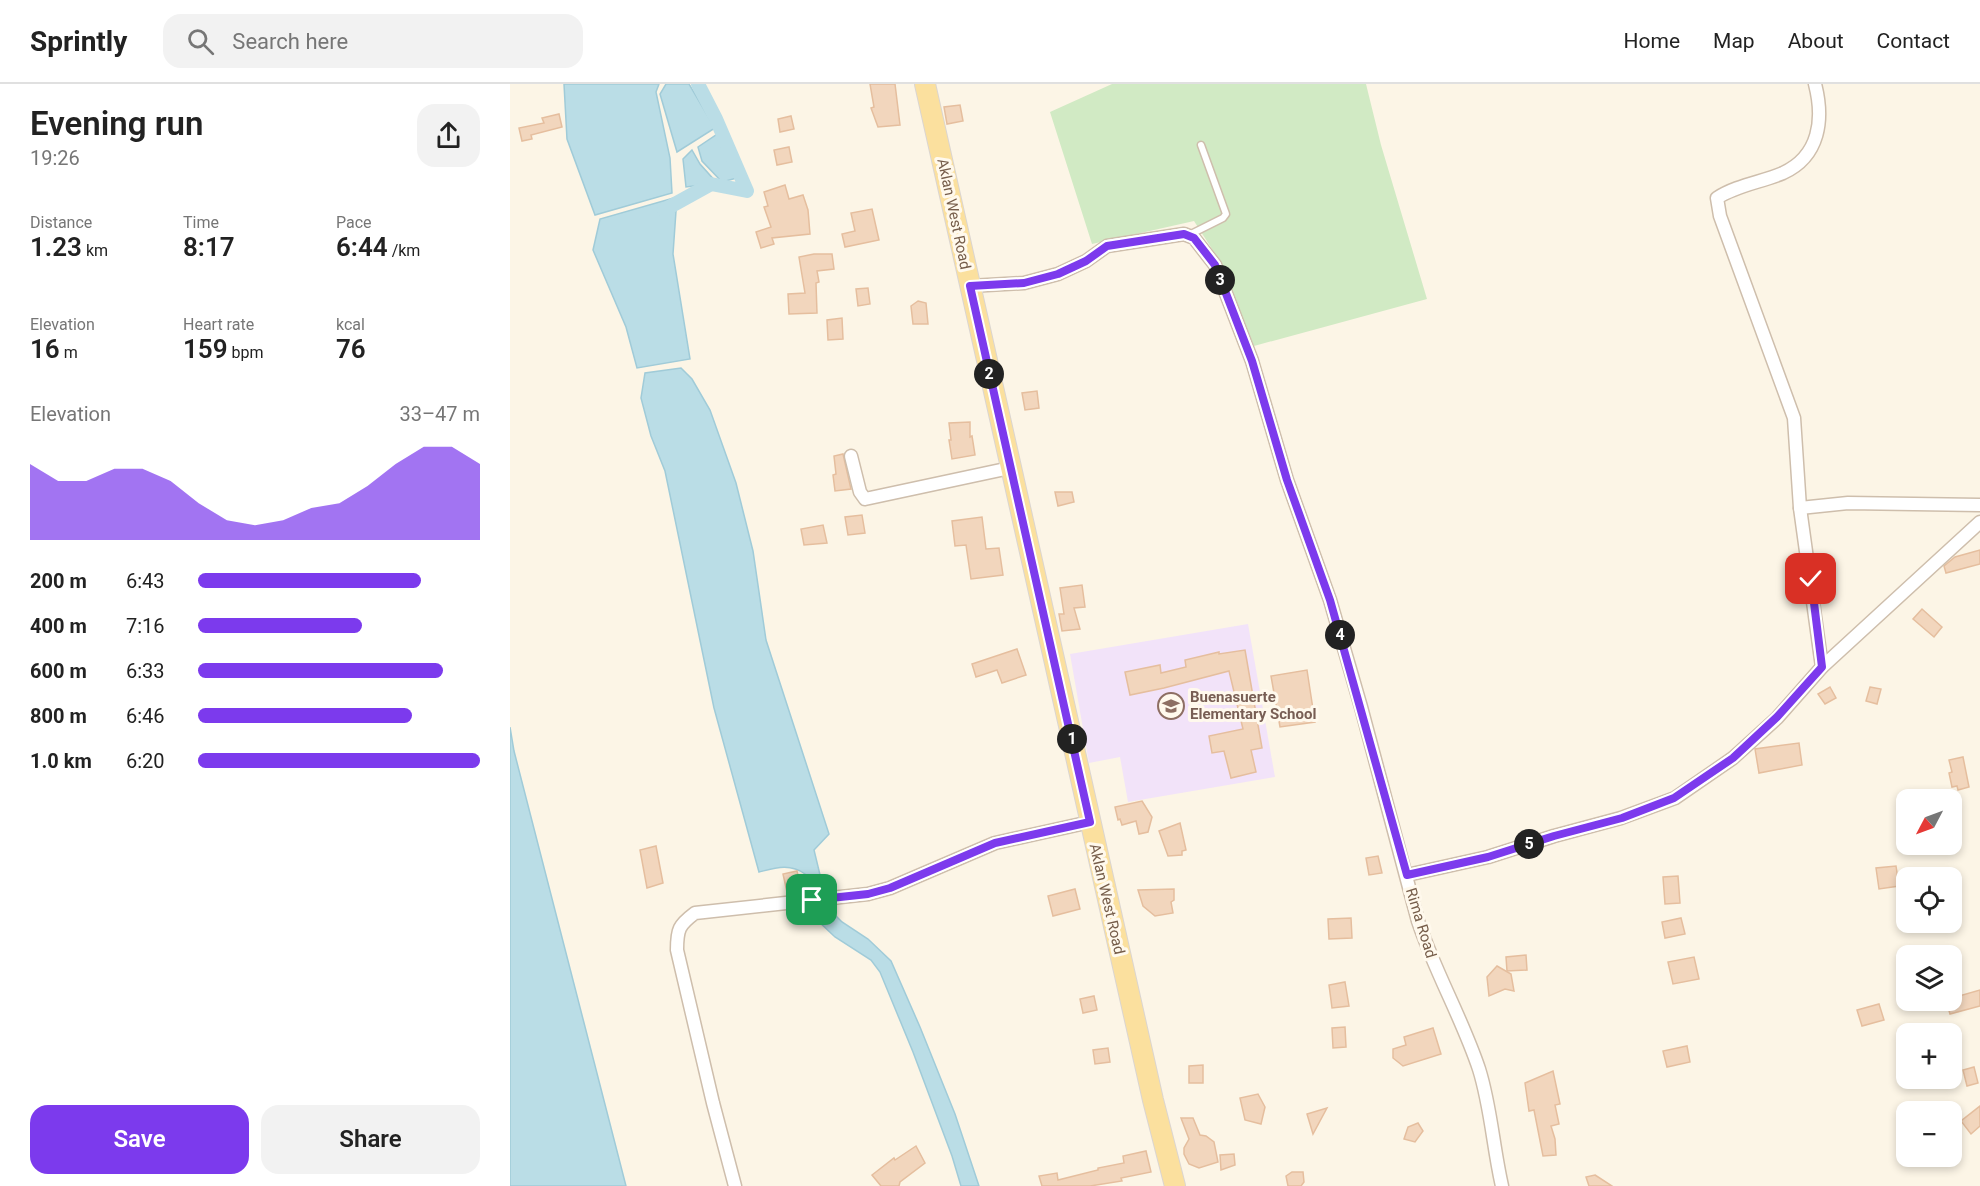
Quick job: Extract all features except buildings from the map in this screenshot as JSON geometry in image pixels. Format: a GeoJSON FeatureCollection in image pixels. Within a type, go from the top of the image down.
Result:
{"type":"FeatureCollection","features":[{"type":"Feature","properties":{"kind":"main road","name":"Aklan West Road"},"geometry":{"type":"LineString","coordinates":[[925,84],[1150,1089],[1175,1186]]}},
{"type":"Feature","properties":{"kind":"street"},"geometry":{"type":"LineString","coordinates":[[1815,84],[1821,118],[1813,144],[1798,165],[1782,173],[1739,187],[1717,198],[1720,216],[1794,418],[1800,508],[1822,667]]}},
{"type":"Feature","properties":{"kind":"street"},"geometry":{"type":"LineString","coordinates":[[970,286],[1024,283],[1058,274],[1086,261],[1107,246],[1189,235]]}},
{"type":"Feature","properties":{"kind":"street","name":"Rima Road"},"geometry":{"type":"LineString","coordinates":[[1189,235],[1205,250],[1215,265],[1252,361],[1287,480],[1330,600],[1428,950],[1466,1033],[1480,1072],[1502,1186]]}},
{"type":"Feature","properties":{"kind":"street"},"geometry":{"type":"LineString","coordinates":[[851,456],[860,492],[866,499],[1010,468]]}},
{"type":"Feature","properties":{"kind":"street"},"geometry":{"type":"LineString","coordinates":[[1800,508],[1848,503],[1980,505]]}},
{"type":"Feature","properties":{"kind":"street"},"geometry":{"type":"LineString","coordinates":[[1407,875],[1488,857],[1622,818],[1674,798],[1733,758],[1777,717],[1822,667],[1980,522]]}},
{"type":"Feature","properties":{"kind":"street"},"geometry":{"type":"LineString","coordinates":[[735,1186],[677,950],[676,935],[681,924],[695,913],[868,894],[890,888],[995,843],[1090,822]]}},
{"type":"Feature","properties":{"kind":"lane"},"geometry":{"type":"LineString","coordinates":[[1189,235],[1226,214],[1201,145]]}},
{"type":"Feature","properties":{"kind":"shaded area","name":"Buenasuerte Elementary School"},"geometry":{"type":"Polygon","coordinates":[[[1248,624],[1275,777],[1128,802],[1120,757],[1089,763],[1070,654],[1248,624]]]}},
{"type":"Feature","properties":{"kind":"green space"},"geometry":{"type":"Polygon","coordinates":[[[1112,84],[1366,84],[1381,145],[1427,299],[1254,346],[1221,263],[1194,221],[1092,244],[1050,112],[1112,84]]]}},
{"type":"Feature","properties":{"kind":"water"},"geometry":{"type":"Polygon","coordinates":[[[564,84],[659,84],[656,92],[670,158],[672,193],[595,215],[567,139],[564,84]]]}},
{"type":"Feature","properties":{"kind":"water"},"geometry":{"type":"Polygon","coordinates":[[[666,84],[689,84],[715,128],[677,152],[660,94],[666,84]]]}},
{"type":"Feature","properties":{"kind":"water"},"geometry":{"type":"Polygon","coordinates":[[[719,133],[737,178],[722,182],[702,161],[698,147],[719,133]]]}},
{"type":"Feature","properties":{"kind":"water"},"geometry":{"type":"Polygon","coordinates":[[[692,150],[700,164],[717,183],[686,187],[683,159],[692,150]]]}},
{"type":"Feature","properties":{"kind":"water"},"geometry":{"type":"Polygon","coordinates":[[[677,197],[673,254],[690,359],[637,368],[626,327],[593,250],[600,219],[677,197]]]}},
{"type":"Feature","properties":{"kind":"water"},"geometry":{"type":"Polygon","coordinates":[[[681,368],[692,379],[710,410],[736,483],[753,551],[766,640],[829,834],[814,850],[828,908],[842,922],[868,939],[891,961],[955,1114],[979,1186],[961,1186],[913,1052],[880,972],[871,960],[835,937],[816,919],[805,874],[788,867],[759,872],[714,708],[665,471],[651,436],[641,398],[645,373],[681,368]]]}},
{"type":"Feature","properties":{"kind":"water"},"geometry":{"type":"Polygon","coordinates":[[[510,727],[514,751],[626,1186],[510,1186],[510,727]]]}},
{"type":"Feature","properties":{"kind":"waterway"},"geometry":{"type":"LineString","coordinates":[[664,210],[711,184],[747,191],[698,84]]}},
{"type":"Feature","properties":{"kind":"place","name":"Buenasuerte Elementary School"},"geometry":{"type":"Point","coordinates":[1171,706]}},
{"type":"Feature","properties":{"kind":"route"},"geometry":{"type":"LineString","coordinates":[[812,900],[868,894],[890,888],[995,843],[1090,822],[970,286],[1024,283],[1058,274],[1086,261],[1107,246],[1184,234],[1194,238],[1205,250],[1215,265],[1252,361],[1287,480],[1330,600],[1407,875],[1488,857],[1622,818],[1674,798],[1733,758],[1777,717],[1822,667],[1811,579]]}}]}
